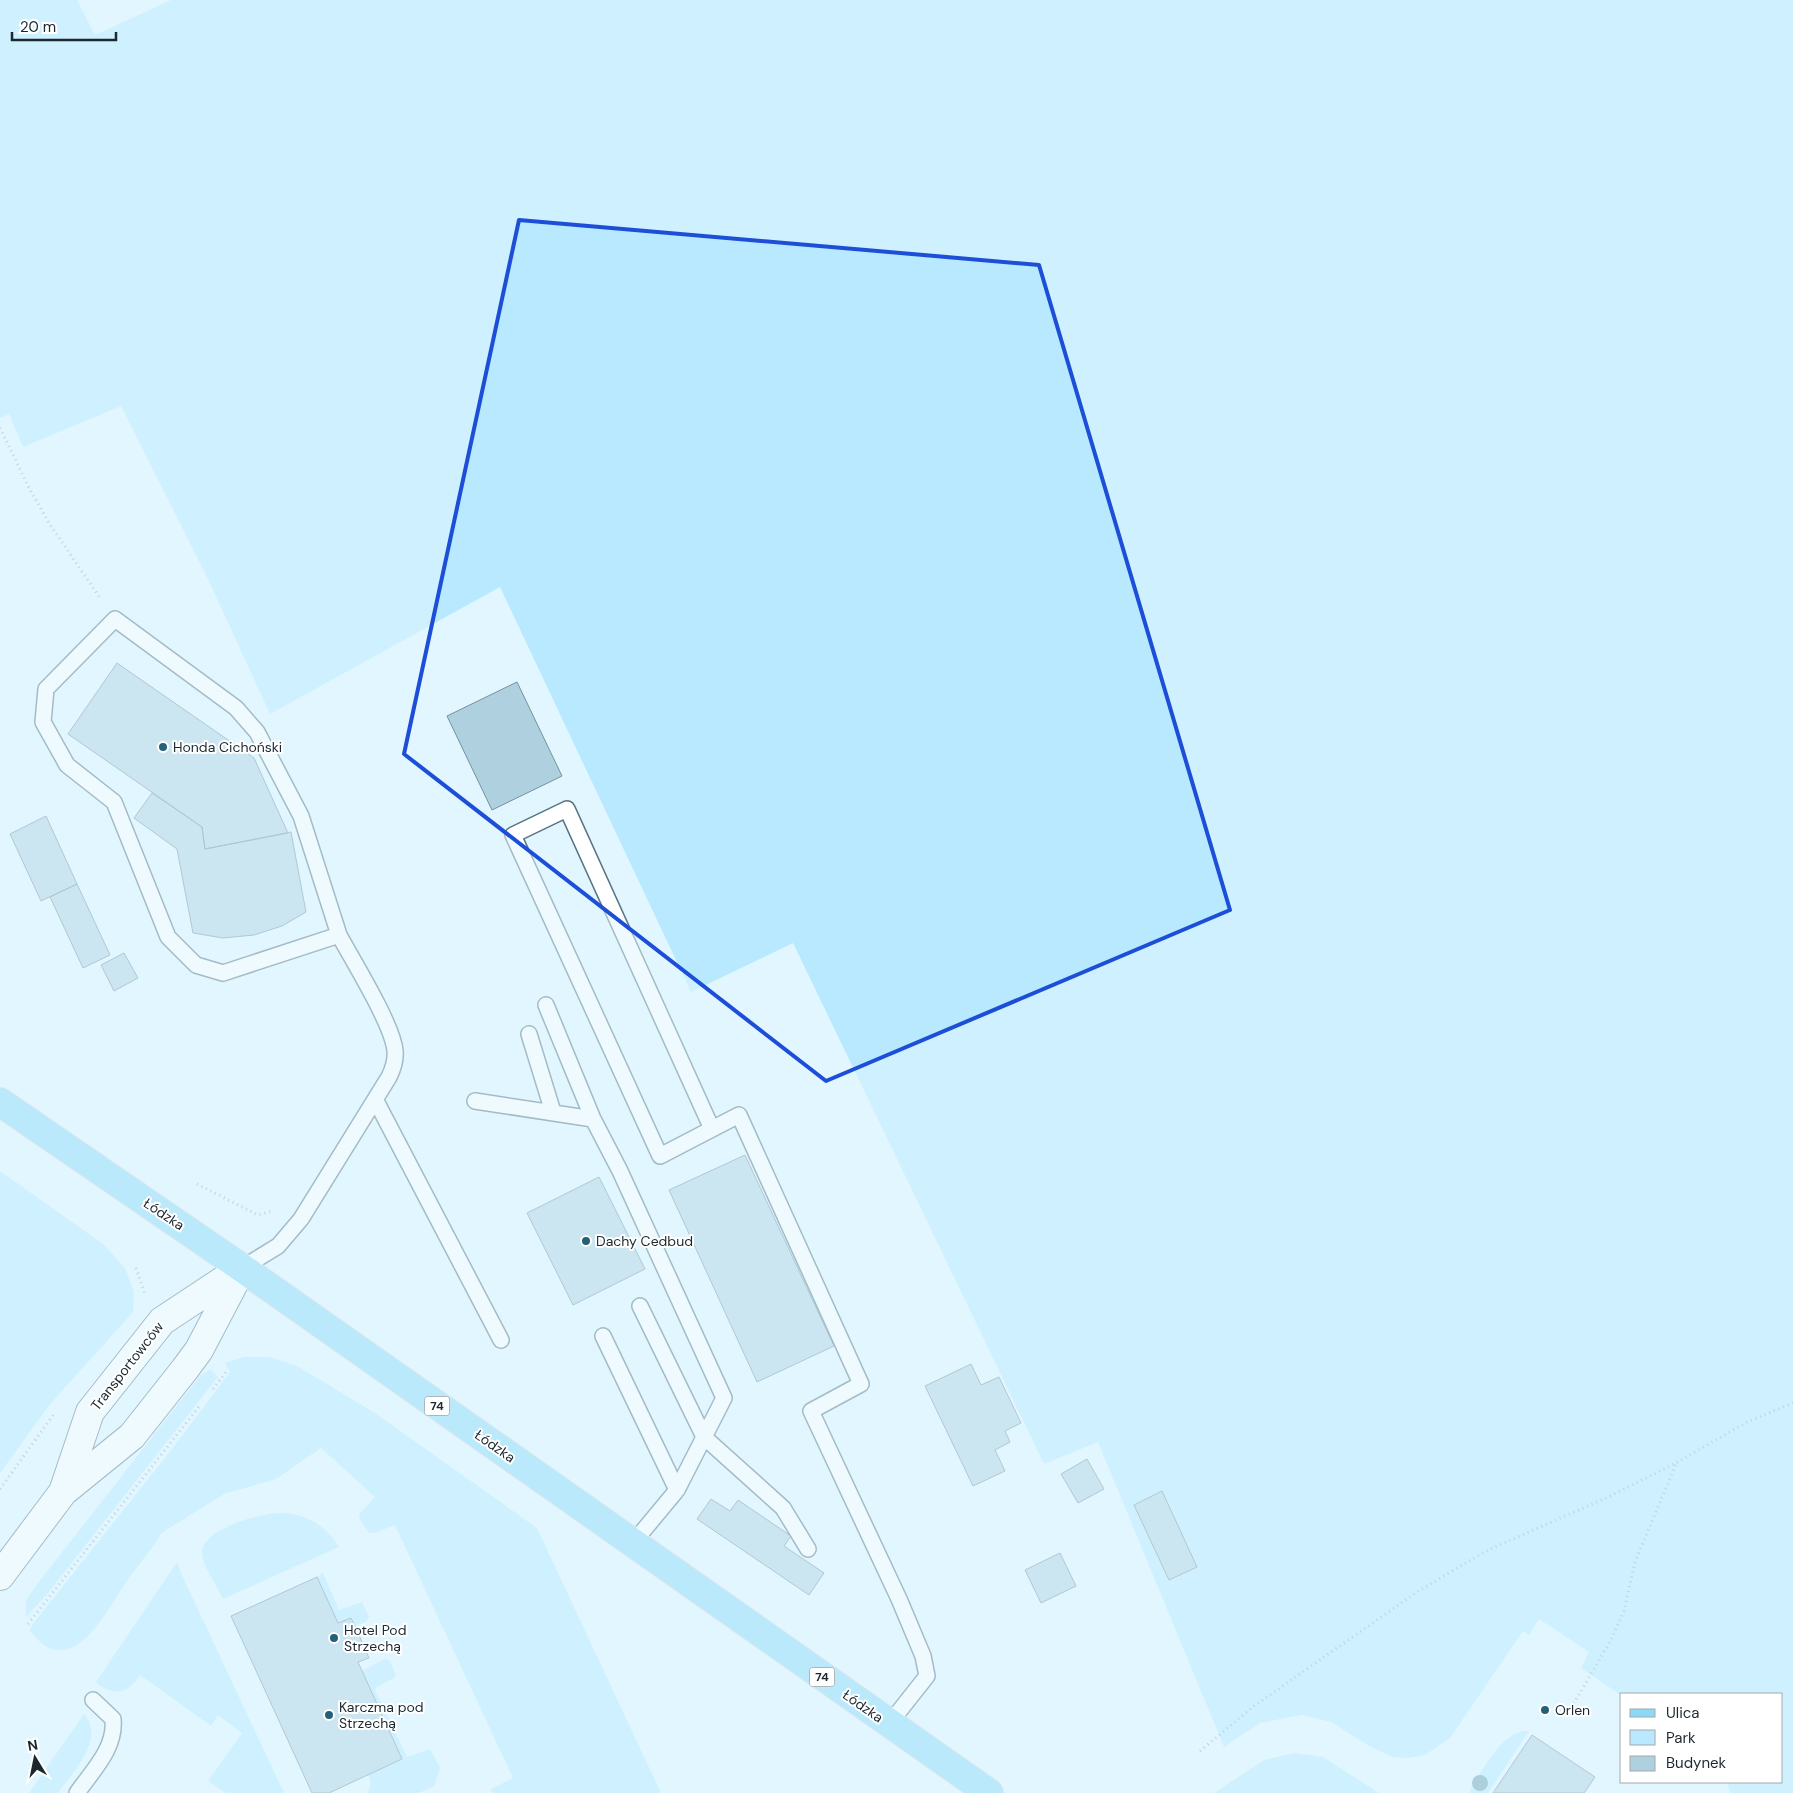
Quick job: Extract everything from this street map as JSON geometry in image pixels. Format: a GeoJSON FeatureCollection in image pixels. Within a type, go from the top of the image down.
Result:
{"type":"FeatureCollection","features":[{"type":"Feature","properties":{"kind":"main road","name":"Łódzka"},"geometry":{"type":"LineString","coordinates":[[0,1102],[242,1268],[989,1793]]}},
{"type":"Feature","properties":{"kind":"street","name":"Transportowców"},"geometry":{"type":"LineString","coordinates":[[64,1492],[90,1412],[162,1321],[242,1268]]}},
{"type":"Feature","properties":{"kind":"street","name":"Transportowców"},"geometry":{"type":"LineString","coordinates":[[0,1576],[64,1492],[132,1436],[199,1350],[242,1268]]}},
{"type":"Feature","properties":{"kind":"lane"},"geometry":{"type":"LineString","coordinates":[[242,1268],[278,1246],[301,1219],[376,1101],[394,1065],[393,1038],[339,934],[301,816],[257,732],[236,708],[115,619],[46,689],[43,722],[67,764],[114,802],[168,937],[196,964],[223,972],[339,934]]}},
{"type":"Feature","properties":{"kind":"lane"},"geometry":{"type":"LineString","coordinates":[[712,1129],[566,808],[513,836],[660,1156],[739,1116],[861,1384],[811,1411],[899,1599],[923,1656],[927,1676],[889,1724]]}},
{"type":"Feature","properties":{"kind":"lane"},"geometry":{"type":"LineString","coordinates":[[546,1005],[593,1119],[620,1171],[724,1398],[677,1490],[633,1543]]}},
{"type":"Feature","properties":{"kind":"lane"},"geometry":{"type":"LineString","coordinates":[[529,1034],[553,1112]]}},
{"type":"Feature","properties":{"kind":"lane"},"geometry":{"type":"LineString","coordinates":[[376,1101],[501,1340]]}},
{"type":"Feature","properties":{"kind":"lane"},"geometry":{"type":"LineString","coordinates":[[475,1101],[593,1119]]}},
{"type":"Feature","properties":{"kind":"lane"},"geometry":{"type":"LineString","coordinates":[[640,1306],[704,1437],[783,1508],[808,1549]]}},
{"type":"Feature","properties":{"kind":"lane"},"geometry":{"type":"LineString","coordinates":[[603,1336],[677,1490]]}},
{"type":"Feature","properties":{"kind":"lane"},"geometry":{"type":"LineString","coordinates":[[77,1793],[111,1745],[114,1732],[113,1719],[93,1700]]}},
{"type":"Feature","properties":{"kind":"path"},"geometry":{"type":"LineString","coordinates":[[0,428],[28,486],[49,523],[115,619]]}},
{"type":"Feature","properties":{"kind":"path"},"geometry":{"type":"LineString","coordinates":[[197,1184],[258,1215],[276,1210]]}},
{"type":"Feature","properties":{"kind":"path"},"geometry":{"type":"LineString","coordinates":[[208,1395],[226,1372]]}},
{"type":"Feature","properties":{"kind":"path"},"geometry":{"type":"LineString","coordinates":[[28,1624],[202,1402]]}},
{"type":"Feature","properties":{"kind":"path"},"geometry":{"type":"LineString","coordinates":[[1200,1751],[1254,1706],[1420,1590],[1486,1551],[1606,1498],[1676,1463],[1747,1422],[1793,1403]]}},
{"type":"Feature","properties":{"kind":"path"},"geometry":{"type":"LineString","coordinates":[[1571,1708],[1612,1640],[1624,1611],[1635,1562],[1676,1463]]}},
{"type":"Feature","properties":{"kind":"highlighted area"},"geometry":{"type":"Polygon","coordinates":[[[519,220],[1039,265],[1230,910],[826,1081],[404,754],[519,220]]]}},
{"type":"Feature","properties":{"kind":"green space"},"geometry":{"type":"Polygon","coordinates":[[[0,0],[77,0],[95,35],[171,0],[1793,0],[1793,1793],[1730,1793],[1727,1783],[1783,1783],[1783,1693],[1620,1693],[1620,1695],[1581,1668],[1589,1652],[1539,1619],[1529,1635],[1523,1631],[1450,1738],[1425,1755],[1409,1758],[1392,1757],[1371,1747],[1331,1722],[1302,1715],[1260,1723],[1224,1747],[1098,1442],[1044,1464],[793,943],[691,992],[500,587],[270,714],[208,579],[121,406],[23,447],[9,414],[0,418],[0,0]]]}},
{"type":"Feature","properties":{"kind":"green space"},"geometry":{"type":"Polygon","coordinates":[[[0,1171],[103,1244],[125,1268],[134,1292],[133,1312],[51,1403],[0,1473],[0,1171]]]}},
{"type":"Feature","properties":{"kind":"green space"},"geometry":{"type":"Polygon","coordinates":[[[244,1357],[269,1357],[297,1366],[375,1413],[537,1528],[661,1793],[492,1793],[491,1789],[513,1778],[395,1525],[369,1533],[359,1518],[360,1513],[375,1497],[321,1448],[276,1479],[224,1494],[160,1534],[155,1544],[132,1573],[99,1623],[87,1637],[74,1647],[60,1650],[45,1646],[30,1631],[32,1625],[172,1449],[230,1372],[225,1363],[244,1357]]]}},
{"type":"Feature","properties":{"kind":"green space"},"geometry":{"type":"Polygon","coordinates":[[[210,1369],[218,1377],[48,1593],[26,1617],[26,1600],[38,1583],[200,1376],[210,1369]]]}},
{"type":"Feature","properties":{"kind":"green space"},"geometry":{"type":"Polygon","coordinates":[[[279,1513],[298,1515],[314,1522],[328,1532],[339,1547],[223,1599],[207,1570],[202,1554],[204,1545],[211,1537],[233,1524],[259,1516],[279,1513]]]}},
{"type":"Feature","properties":{"kind":"green space"},"geometry":{"type":"Polygon","coordinates":[[[177,1562],[284,1793],[226,1793],[208,1781],[242,1733],[218,1715],[211,1726],[140,1675],[125,1690],[120,1691],[108,1690],[96,1682],[177,1562]]]}},
{"type":"Feature","properties":{"kind":"green space"},"geometry":{"type":"Polygon","coordinates":[[[323,1573],[339,1610],[362,1602],[369,1617],[366,1622],[355,1626],[350,1618],[338,1623],[317,1577],[323,1573]]]}},
{"type":"Feature","properties":{"kind":"green space"},"geometry":{"type":"Polygon","coordinates":[[[385,1659],[389,1660],[396,1675],[375,1690],[407,1757],[430,1749],[440,1768],[434,1786],[419,1793],[368,1793],[371,1782],[368,1775],[402,1759],[362,1671],[385,1659]]]}},
{"type":"Feature","properties":{"kind":"green space"},"geometry":{"type":"Polygon","coordinates":[[[84,1714],[90,1724],[91,1734],[89,1745],[79,1765],[58,1793],[29,1793],[84,1714]]]}},
{"type":"Feature","properties":{"kind":"green space"},"geometry":{"type":"Polygon","coordinates":[[[1529,1731],[1488,1793],[1470,1793],[1471,1788],[1488,1761],[1502,1744],[1519,1732],[1529,1731]]]}},
{"type":"Feature","properties":{"kind":"green space"},"geometry":{"type":"Polygon","coordinates":[[[1294,1753],[1323,1757],[1379,1793],[1214,1793],[1264,1760],[1294,1753]]]}},
{"type":"Feature","properties":{"kind":"building","name":"Honda Cichoński"},"geometry":{"type":"Polygon","coordinates":[[[117,663],[254,758],[288,833],[205,849],[202,827],[68,734],[117,663]]]}},
{"type":"Feature","properties":{"kind":"building"},"geometry":{"type":"Polygon","coordinates":[[[517,682],[562,776],[492,810],[447,716],[517,682]]]}},
{"type":"Feature","properties":{"kind":"building"},"geometry":{"type":"Polygon","coordinates":[[[152,793],[202,827],[205,849],[291,832],[306,912],[282,926],[254,935],[223,938],[193,933],[177,849],[134,818],[152,793]]]}},
{"type":"Feature","properties":{"kind":"building"},"geometry":{"type":"Polygon","coordinates":[[[46,816],[77,884],[41,901],[10,834],[46,816]]]}},
{"type":"Feature","properties":{"kind":"building"},"geometry":{"type":"Polygon","coordinates":[[[77,884],[110,955],[83,968],[50,897],[77,884]]]}},
{"type":"Feature","properties":{"kind":"building"},"geometry":{"type":"Polygon","coordinates":[[[124,953],[138,978],[114,991],[101,965],[124,953]]]}},
{"type":"Feature","properties":{"kind":"building"},"geometry":{"type":"Polygon","coordinates":[[[745,1155],[834,1346],[757,1382],[669,1190],[745,1155]]]}},
{"type":"Feature","properties":{"kind":"building","name":"Dachy Cedbud"},"geometry":{"type":"Polygon","coordinates":[[[599,1177],[645,1269],[573,1305],[527,1213],[599,1177]]]}},
{"type":"Feature","properties":{"kind":"building"},"geometry":{"type":"Polygon","coordinates":[[[971,1364],[981,1385],[999,1377],[1021,1423],[1005,1431],[1010,1442],[995,1450],[1005,1471],[973,1486],[925,1386],[971,1364]]]}},
{"type":"Feature","properties":{"kind":"building"},"geometry":{"type":"Polygon","coordinates":[[[1087,1459],[1104,1489],[1078,1503],[1061,1474],[1087,1459]]]}},
{"type":"Feature","properties":{"kind":"building"},"geometry":{"type":"Polygon","coordinates":[[[1162,1491],[1197,1567],[1169,1580],[1134,1505],[1162,1491]]]}},
{"type":"Feature","properties":{"kind":"building"},"geometry":{"type":"Polygon","coordinates":[[[711,1499],[730,1511],[738,1500],[791,1536],[784,1546],[824,1573],[809,1595],[697,1519],[711,1499]]]}},
{"type":"Feature","properties":{"kind":"building"},"geometry":{"type":"Polygon","coordinates":[[[1060,1553],[1076,1586],[1041,1603],[1025,1570],[1060,1553]]]}},
{"type":"Feature","properties":{"kind":"building","name":"Karczma pod Strzechą"},"geometry":{"type":"Polygon","coordinates":[[[317,1577],[338,1623],[351,1618],[355,1626],[369,1658],[358,1662],[402,1759],[329,1793],[312,1793],[231,1616],[317,1577]]]}},
{"type":"Feature","properties":{"kind":"building"},"geometry":{"type":"Polygon","coordinates":[[[1532,1735],[1595,1777],[1584,1793],[1493,1793],[1532,1735]]]}},
{"type":"Feature","properties":{"kind":"place","name":"Honda Cichoński"},"geometry":{"type":"Point","coordinates":[163,747]}},
{"type":"Feature","properties":{"kind":"place","name":"Dachy Cedbud"},"geometry":{"type":"Point","coordinates":[586,1241]}},
{"type":"Feature","properties":{"kind":"place","name":"Hotel Pod Strzechą"},"geometry":{"type":"Point","coordinates":[334,1638]}},
{"type":"Feature","properties":{"kind":"place","name":"Orlen"},"geometry":{"type":"Point","coordinates":[1545,1710]}},
{"type":"Feature","properties":{"kind":"place","name":"Karczma pod Strzechą"},"geometry":{"type":"Point","coordinates":[329,1715]}}]}
